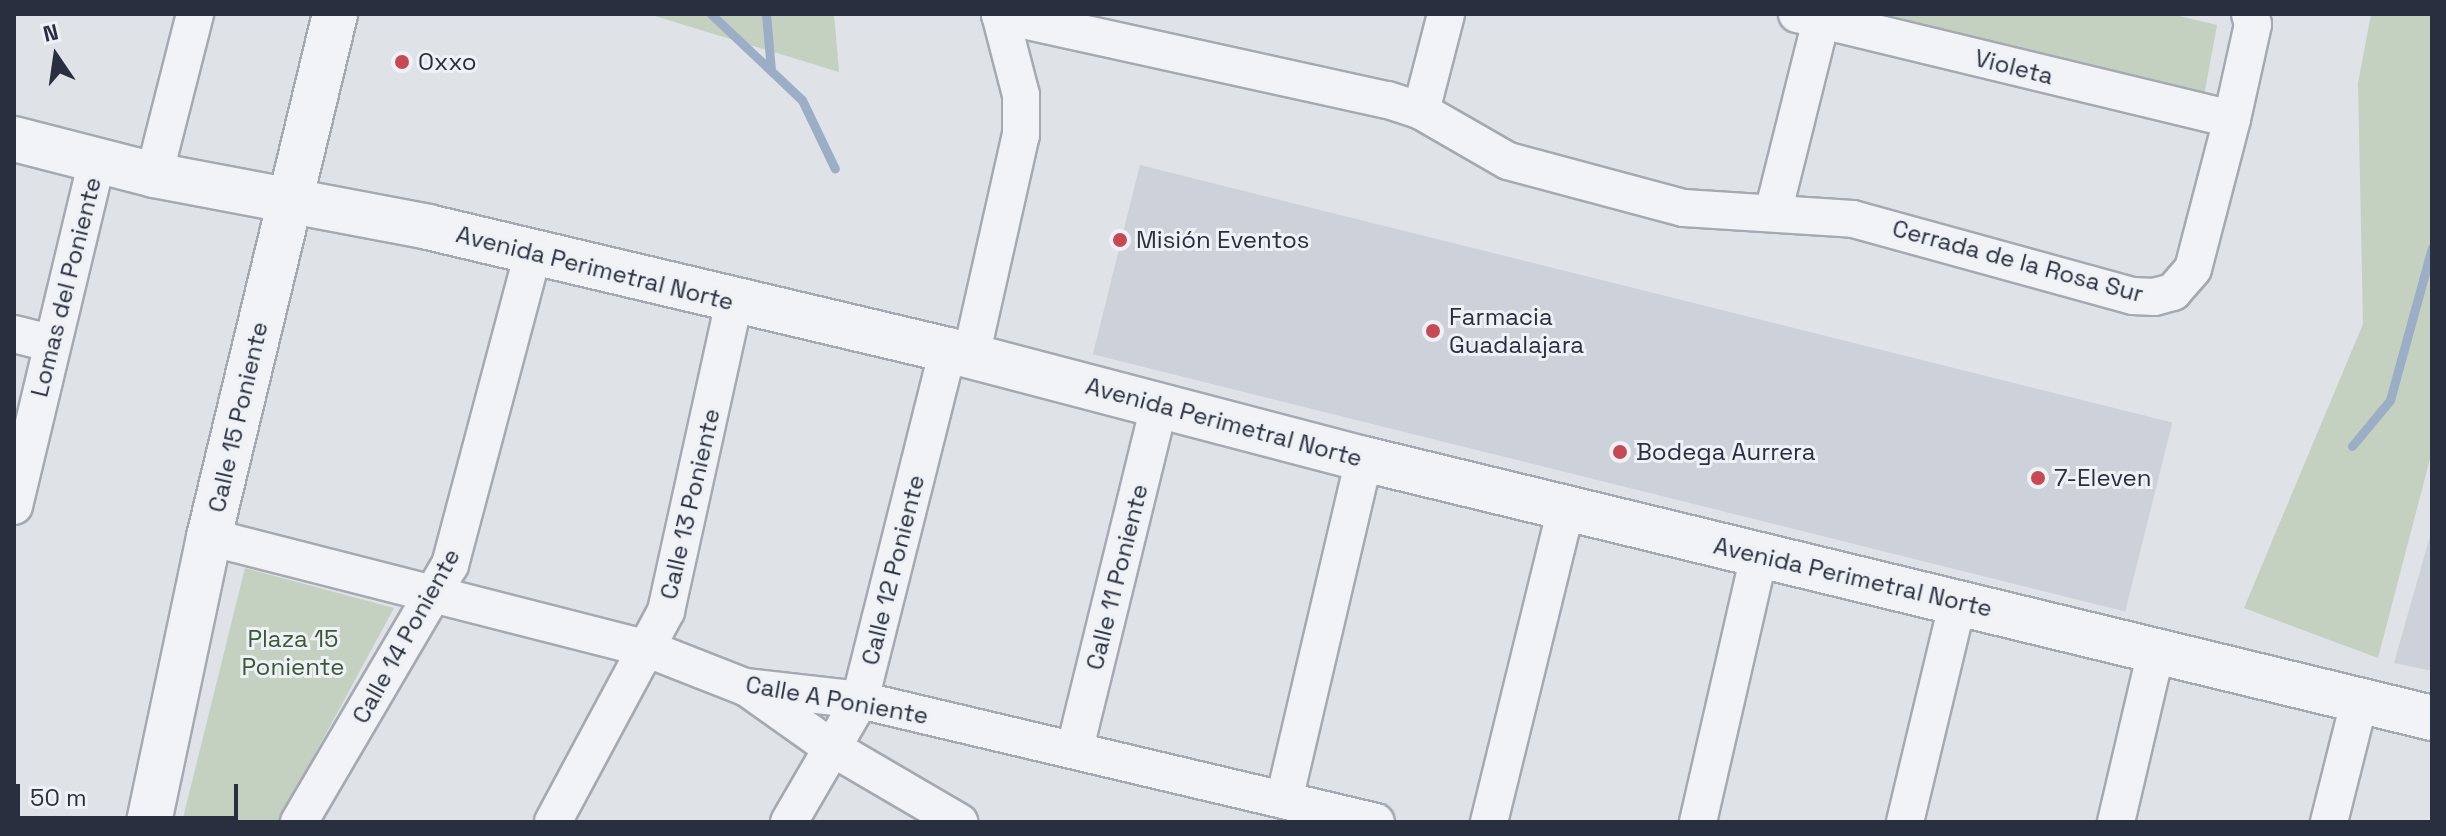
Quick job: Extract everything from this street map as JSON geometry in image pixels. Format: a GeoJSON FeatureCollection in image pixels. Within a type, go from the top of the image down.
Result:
{"type":"FeatureCollection","features":[{"type":"Feature","properties":{"kind":"street"},"geometry":{"type":"LineString","coordinates":[[154,175],[195,14]]}},
{"type":"Feature","properties":{"kind":"street","name":"Calle 15 Poniente"},"geometry":{"type":"LineString","coordinates":[[149,822],[209,537],[335,14]]}},
{"type":"Feature","properties":{"kind":"street","name":"Cerrada de la Rosa Sur"},"geometry":{"type":"LineString","coordinates":[[1000,14],[1421,111],[1508,161],[1684,208],[1773,213],[1886,225],[2133,296],[2154,297],[2173,292],[2193,269],[2232,119],[2253,24],[2250,14]]}},
{"type":"Feature","properties":{"kind":"street","name":"Calle 12 Poniente"},"geometry":{"type":"LineString","coordinates":[[789,822],[829,746],[860,700],[1021,135],[1021,95],[1000,14]]}},
{"type":"Feature","properties":{"kind":"street"},"geometry":{"type":"LineString","coordinates":[[1421,111],[1446,14]]}},
{"type":"Feature","properties":{"kind":"street"},"geometry":{"type":"LineString","coordinates":[[1773,213],[1809,17]]}},
{"type":"Feature","properties":{"kind":"street","name":"Violeta"},"geometry":{"type":"LineString","coordinates":[[1809,17],[2232,119]]}},
{"type":"Feature","properties":{"kind":"street","name":"Avenida Perimetral Norte"},"geometry":{"type":"LineString","coordinates":[[14,139],[154,175],[290,197],[533,252],[734,303],[959,353],[1364,459],[2432,718]]}},
{"type":"Feature","properties":{"kind":"street","name":"Lomas del Poniente"},"geometry":{"type":"LineString","coordinates":[[14,506],[97,161]]}},
{"type":"Feature","properties":{"kind":"street","name":"Calle 14 Poniente"},"geometry":{"type":"LineString","coordinates":[[299,822],[450,565],[470,505],[533,252]]}},
{"type":"Feature","properties":{"kind":"street","name":"Calle 13 Poniente"},"geometry":{"type":"LineString","coordinates":[[553,822],[648,649],[675,581],[734,303]]}},
{"type":"Feature","properties":{"kind":"street"},"geometry":{"type":"LineString","coordinates":[[14,334],[51,343]]}},
{"type":"Feature","properties":{"kind":"street","name":"Calle 11 Poniente"},"geometry":{"type":"LineString","coordinates":[[1075,748],[1159,406]]}},
{"type":"Feature","properties":{"kind":"street"},"geometry":{"type":"LineString","coordinates":[[1284,800],[1364,459]]}},
{"type":"Feature","properties":{"kind":"street"},"geometry":{"type":"LineString","coordinates":[[1489,822],[1566,508]]}},
{"type":"Feature","properties":{"kind":"street","name":"Calle A Poniente"},"geometry":{"type":"LineString","coordinates":[[209,537],[648,649],[745,687],[860,700],[1075,748],[1376,822]]}},
{"type":"Feature","properties":{"kind":"street"},"geometry":{"type":"LineString","coordinates":[[1698,822],[1759,555]]}},
{"type":"Feature","properties":{"kind":"street"},"geometry":{"type":"LineString","coordinates":[[1905,822],[1958,602]]}},
{"type":"Feature","properties":{"kind":"street"},"geometry":{"type":"LineString","coordinates":[[2116,822],[2156,651]]}},
{"type":"Feature","properties":{"kind":"street"},"geometry":{"type":"LineString","coordinates":[[745,687],[829,746],[959,822]]}},
{"type":"Feature","properties":{"kind":"street"},"geometry":{"type":"LineString","coordinates":[[2329,822],[2360,699]]}},
{"type":"Feature","properties":{"kind":"shaded area"},"geometry":{"type":"Polygon","coordinates":[[[1140,165],[2172,422],[2125,612],[1093,354],[1140,165]]]}},
{"type":"Feature","properties":{"kind":"shaded area"},"geometry":{"type":"Polygon","coordinates":[[[2432,529],[2432,671],[2394,663],[2432,529]]]}},
{"type":"Feature","properties":{"kind":"green space"},"geometry":{"type":"Polygon","coordinates":[[[648,14],[834,14],[839,72],[648,14]]]}},
{"type":"Feature","properties":{"kind":"green space"},"geometry":{"type":"Polygon","coordinates":[[[1871,14],[2171,14],[2217,25],[2204,96],[1871,14]]]}},
{"type":"Feature","properties":{"kind":"green space"},"geometry":{"type":"Polygon","coordinates":[[[2371,14],[2432,14],[2432,451],[2378,658],[2244,608],[2363,324],[2358,83],[2371,14]]]}},
{"type":"Feature","properties":{"kind":"green space","name":"Plaza 15 Poniente"},"geometry":{"type":"Polygon","coordinates":[[[245,568],[394,608],[278,822],[182,822],[245,568]]]}},
{"type":"Feature","properties":{"kind":"waterway"},"geometry":{"type":"LineString","coordinates":[[711,14],[802,100],[835,169]]}},
{"type":"Feature","properties":{"kind":"waterway"},"geometry":{"type":"LineString","coordinates":[[766,14],[771,70]]}},
{"type":"Feature","properties":{"kind":"waterway"},"geometry":{"type":"LineString","coordinates":[[2352,446],[2390,400],[2432,248]]}},
{"type":"Feature","properties":{"kind":"place","name":"Oxxo"},"geometry":{"type":"Point","coordinates":[402,62]}},
{"type":"Feature","properties":{"kind":"place","name":"Misión Eventos"},"geometry":{"type":"Point","coordinates":[1120,240]}},
{"type":"Feature","properties":{"kind":"place","name":"Farmacia Guadalajara"},"geometry":{"type":"Point","coordinates":[1433,331]}},
{"type":"Feature","properties":{"kind":"place","name":"Bodega Aurrera"},"geometry":{"type":"Point","coordinates":[1620,452]}},
{"type":"Feature","properties":{"kind":"place","name":"7-Eleven"},"geometry":{"type":"Point","coordinates":[2038,478]}}]}
